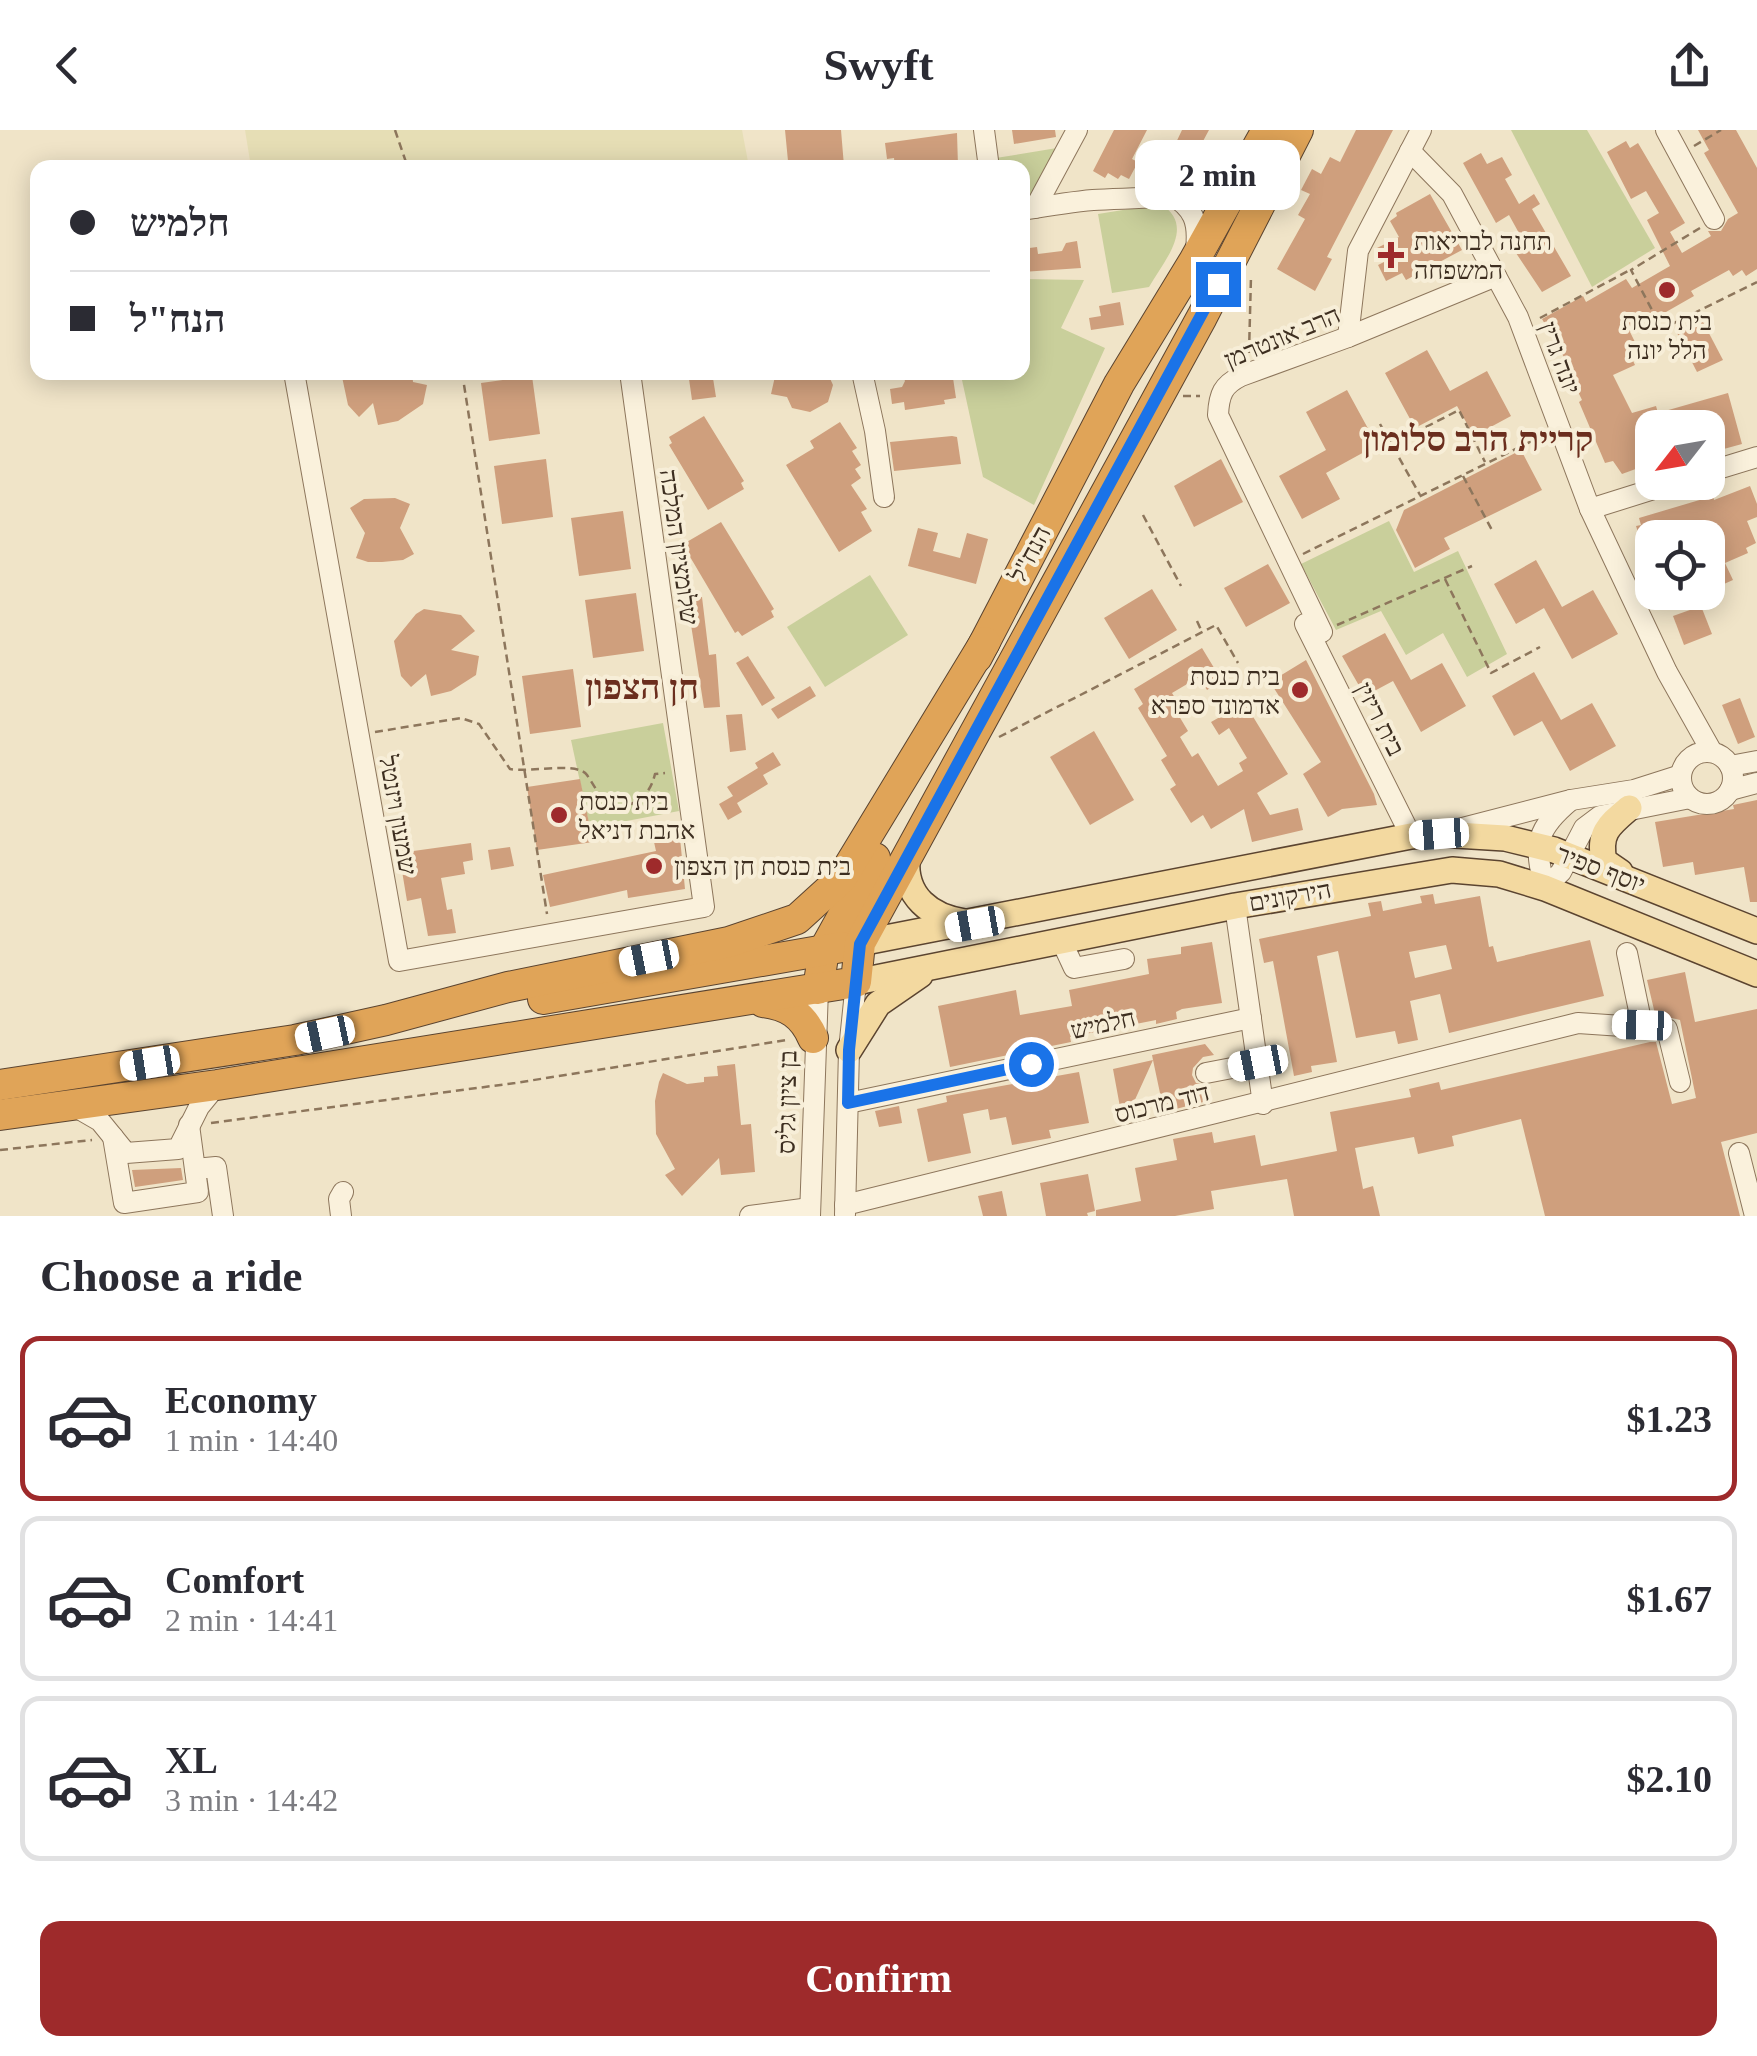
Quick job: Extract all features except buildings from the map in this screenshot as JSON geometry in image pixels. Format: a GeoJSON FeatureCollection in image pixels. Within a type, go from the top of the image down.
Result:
{"type":"FeatureCollection","features":[{"type":"Feature","properties":{"kind":"highway","name":"הנח\"ל"},"geometry":{"type":"LineString","coordinates":[[818,990],[824,950],[916,784],[1119,384],[1268,130]]}},
{"type":"Feature","properties":{"kind":"highway","name":"הנח\"ל"},"geometry":{"type":"LineString","coordinates":[[860,944],[1202,317],[1298,130]]}},
{"type":"Feature","properties":{"kind":"highway"},"geometry":{"type":"LineString","coordinates":[[0,1085],[295,1040],[508,987],[729,942],[797,920],[847,870],[985,642]]}},
{"type":"Feature","properties":{"kind":"highway"},"geometry":{"type":"LineString","coordinates":[[0,1116],[818,990],[856,982],[860,944],[438,1016],[386,1020]]}},
{"type":"Feature","properties":{"kind":"highway"},"geometry":{"type":"LineString","coordinates":[[750,1001],[788,1008],[814,1038]]}},
{"type":"Feature","properties":{"kind":"main road"},"geometry":{"type":"LineString","coordinates":[[1628,878],[1604,860],[1601,844],[1606,828],[1629,808]]}},
{"type":"Feature","properties":{"kind":"main road","name":"הירקונים"},"geometry":{"type":"LineString","coordinates":[[860,944],[1411,836],[1439,834]]}},
{"type":"Feature","properties":{"kind":"main road","name":"יוסף ספיר"},"geometry":{"type":"LineString","coordinates":[[1439,834],[1506,838],[1571,856],[1757,931]]}},
{"type":"Feature","properties":{"kind":"main road"},"geometry":{"type":"LineString","coordinates":[[906,859],[907,880],[921,904],[946,918],[975,924]]}},
{"type":"Feature","properties":{"kind":"main road","name":"הירקונים"},"geometry":{"type":"LineString","coordinates":[[856,982],[1236,906],[1452,870],[1499,874],[1544,888]]}},
{"type":"Feature","properties":{"kind":"main road","name":"יוסף ספיר"},"geometry":{"type":"LineString","coordinates":[[1544,888],[1757,974]]}},
{"type":"Feature","properties":{"kind":"main road"},"geometry":{"type":"LineString","coordinates":[[849,1050],[878,1004],[934,967]]}},
{"type":"Feature","properties":{"kind":"street"},"geometry":{"type":"LineString","coordinates":[[984,130],[988,160]]}},
{"type":"Feature","properties":{"kind":"street"},"geometry":{"type":"LineString","coordinates":[[1030,207],[1077,130]]}},
{"type":"Feature","properties":{"kind":"street"},"geometry":{"type":"LineString","coordinates":[[1348,336],[1358,251],[1420,130]]}},
{"type":"Feature","properties":{"kind":"street"},"geometry":{"type":"LineString","coordinates":[[1666,130],[1714,219]]}},
{"type":"Feature","properties":{"kind":"street","name":"יונה גרין"},"geometry":{"type":"LineString","coordinates":[[1410,151],[1452,194],[1522,327],[1590,510],[1686,708],[1712,752]]}},
{"type":"Feature","properties":{"kind":"street"},"geometry":{"type":"LineString","coordinates":[[1059,164],[1061,186],[1079,201]]}},
{"type":"Feature","properties":{"kind":"street"},"geometry":{"type":"LineString","coordinates":[[1030,208],[1201,192],[1227,186],[1246,173]]}},
{"type":"Feature","properties":{"kind":"street"},"geometry":{"type":"LineString","coordinates":[[1170,194],[1192,210],[1196,220],[1194,262]]}},
{"type":"Feature","properties":{"kind":"street","name":"הרב אונטרמן"},"geometry":{"type":"LineString","coordinates":[[1313,628],[1288,561],[1218,414],[1219,396],[1228,382],[1496,276]]}},
{"type":"Feature","properties":{"kind":"street","name":"שמעון ויזנטל"},"geometry":{"type":"LineString","coordinates":[[295,380],[399,961],[704,907]]}},
{"type":"Feature","properties":{"kind":"street","name":"שלומציון המלכה"},"geometry":{"type":"LineString","coordinates":[[631,380],[704,907]]}},
{"type":"Feature","properties":{"kind":"street"},"geometry":{"type":"LineString","coordinates":[[864,380],[884,497]]}},
{"type":"Feature","properties":{"kind":"street"},"geometry":{"type":"LineString","coordinates":[[1725,467],[1757,457]]}},
{"type":"Feature","properties":{"kind":"street"},"geometry":{"type":"LineString","coordinates":[[1590,510],[1635,495]]}},
{"type":"Feature","properties":{"kind":"street","name":"בית ריזין"},"geometry":{"type":"LineString","coordinates":[[1313,628],[1411,836]]}},
{"type":"Feature","properties":{"kind":"street","name":"יונה גרין"},"geometry":{"type":"LineString","coordinates":[[1684,768],[1686,708]]}},
{"type":"Feature","properties":{"kind":"street"},"geometry":{"type":"LineString","coordinates":[[1730,790],[1734,778],[1730,766],[1712,752],[1704,752],[1684,768],[1681,784],[1697,802],[1714,804],[1730,790],[1757,783]]}},
{"type":"Feature","properties":{"kind":"street"},"geometry":{"type":"LineString","coordinates":[[1730,766],[1757,761]]}},
{"type":"Feature","properties":{"kind":"street","name":"הירקונים"},"geometry":{"type":"LineString","coordinates":[[1439,834],[1571,800],[1634,790],[1684,768]]}},
{"type":"Feature","properties":{"kind":"street"},"geometry":{"type":"LineString","coordinates":[[1544,888],[1561,872],[1584,828],[1600,816],[1690,798]]}},
{"type":"Feature","properties":{"kind":"street"},"geometry":{"type":"LineString","coordinates":[[1544,888],[1537,846],[1551,817],[1571,800]]}},
{"type":"Feature","properties":{"kind":"street"},"geometry":{"type":"LineString","coordinates":[[1236,906],[1263,1104]]}},
{"type":"Feature","properties":{"kind":"street"},"geometry":{"type":"LineString","coordinates":[[1060,940],[1074,968],[1124,959]]}},
{"type":"Feature","properties":{"kind":"street"},"geometry":{"type":"LineString","coordinates":[[1626,953],[1642,1025]]}},
{"type":"Feature","properties":{"kind":"street"},"geometry":{"type":"LineString","coordinates":[[845,1211],[849,1050],[856,982]]}},
{"type":"Feature","properties":{"kind":"street","name":"בן ציון גליס"},"geometry":{"type":"LineString","coordinates":[[810,1212],[818,990]]}},
{"type":"Feature","properties":{"kind":"street","name":"חלמיש"},"geometry":{"type":"LineString","coordinates":[[848,1103],[1251,1018]]}},
{"type":"Feature","properties":{"kind":"street","name":"דוד מרכוס"},"geometry":{"type":"LineString","coordinates":[[845,1211],[874,1198],[1578,1023],[1668,1030],[1680,1082]]}},
{"type":"Feature","properties":{"kind":"street"},"geometry":{"type":"LineString","coordinates":[[1206,1073],[1258,1063]]}},
{"type":"Feature","properties":{"kind":"street"},"geometry":{"type":"LineString","coordinates":[[74,1106],[100,1121],[126,1153],[178,1150],[216,1085]]}},
{"type":"Feature","properties":{"kind":"street"},"geometry":{"type":"LineString","coordinates":[[114,1137],[124,1203],[198,1192],[190,1125]]}},
{"type":"Feature","properties":{"kind":"street"},"geometry":{"type":"LineString","coordinates":[[1739,1153],[1754,1205]]}},
{"type":"Feature","properties":{"kind":"street"},"geometry":{"type":"LineString","coordinates":[[195,1169],[216,1167],[223,1216]]}},
{"type":"Feature","properties":{"kind":"street"},"geometry":{"type":"LineString","coordinates":[[846,1183],[874,1198]]}},
{"type":"Feature","properties":{"kind":"street"},"geometry":{"type":"LineString","coordinates":[[340,1216],[338,1199],[343,1192],[349,1216]]}},
{"type":"Feature","properties":{"kind":"street"},"geometry":{"type":"LineString","coordinates":[[750,1216],[810,1212]]}},
{"type":"Feature","properties":{"kind":"path"},"geometry":{"type":"LineString","coordinates":[[395,130],[405,160]]}},
{"type":"Feature","properties":{"kind":"path"},"geometry":{"type":"LineString","coordinates":[[1680,154],[1721,130]]}},
{"type":"Feature","properties":{"kind":"path"},"geometry":{"type":"LineString","coordinates":[[1522,327],[1631,270],[1714,219]]}},
{"type":"Feature","properties":{"kind":"path"},"geometry":{"type":"LineString","coordinates":[[1631,270],[1662,329],[1757,282]]}},
{"type":"Feature","properties":{"kind":"path"},"geometry":{"type":"LineString","coordinates":[[1249,373],[1251,277]]}},
{"type":"Feature","properties":{"kind":"path"},"geometry":{"type":"LineString","coordinates":[[463,380],[550,934]]}},
{"type":"Feature","properties":{"kind":"path"},"geometry":{"type":"LineString","coordinates":[[1177,396],[1219,396]]}},
{"type":"Feature","properties":{"kind":"path"},"geometry":{"type":"LineString","coordinates":[[1391,444],[1459,410],[1486,464]]}},
{"type":"Feature","properties":{"kind":"path"},"geometry":{"type":"LineString","coordinates":[[1380,424],[1421,496]]}},
{"type":"Feature","properties":{"kind":"path"},"geometry":{"type":"LineString","coordinates":[[1288,561],[1560,428]]}},
{"type":"Feature","properties":{"kind":"path"},"geometry":{"type":"LineString","coordinates":[[1463,475],[1493,532]]}},
{"type":"Feature","properties":{"kind":"path"},"geometry":{"type":"LineString","coordinates":[[1143,515],[1182,586]]}},
{"type":"Feature","properties":{"kind":"path"},"geometry":{"type":"LineString","coordinates":[[1313,628],[1472,566]]}},
{"type":"Feature","properties":{"kind":"path"},"geometry":{"type":"LineString","coordinates":[[1445,578],[1491,673],[1540,647]]}},
{"type":"Feature","properties":{"kind":"path"},"geometry":{"type":"LineString","coordinates":[[1197,621],[1202,632]]}},
{"type":"Feature","properties":{"kind":"path"},"geometry":{"type":"LineString","coordinates":[[995,738],[1216,625],[1238,663]]}},
{"type":"Feature","properties":{"kind":"path"},"geometry":{"type":"LineString","coordinates":[[358,734],[462,718],[479,724],[510,769],[524,772],[576,768],[586,772],[595,792],[610,809],[634,806],[652,787],[655,774],[685,770]]}},
{"type":"Feature","properties":{"kind":"path"},"geometry":{"type":"LineString","coordinates":[[190,1125],[496,1086],[814,1038]]}},
{"type":"Feature","properties":{"kind":"path"},"geometry":{"type":"LineString","coordinates":[[0,1150],[114,1137]]}},
{"type":"Feature","properties":{"kind":"shaded area"},"geometry":{"type":"Polygon","coordinates":[[[245,130],[742,130],[748,160],[250,160],[245,130]]]}},
{"type":"Feature","properties":{"kind":"green space"},"geometry":{"type":"Polygon","coordinates":[[[1511,130],[1587,130],[1655,248],[1592,287],[1511,130]]]}},
{"type":"Feature","properties":{"kind":"green space"},"geometry":{"type":"Polygon","coordinates":[[[1057,148],[1030,200],[1030,160],[996,158],[1057,148]]]}},
{"type":"Feature","properties":{"kind":"green space"},"geometry":{"type":"Polygon","coordinates":[[[1160,204],[1176,222],[1177,233],[1169,255],[1149,287],[1112,293],[1098,214],[1160,204]]]}},
{"type":"Feature","properties":{"kind":"green space"},"geometry":{"type":"Polygon","coordinates":[[[1030,279],[1084,280],[1061,328],[1105,348],[1034,505],[983,477],[962,380],[1030,380],[1030,279]]]}},
{"type":"Feature","properties":{"kind":"green space"},"geometry":{"type":"Polygon","coordinates":[[[1389,521],[1414,572],[1458,551],[1507,654],[1467,677],[1443,633],[1406,655],[1381,611],[1336,630],[1301,564],[1389,521]]]}},
{"type":"Feature","properties":{"kind":"green space"},"geometry":{"type":"Polygon","coordinates":[[[870,575],[908,635],[825,687],[787,627],[870,575]]]}},
{"type":"Feature","properties":{"kind":"green space"},"geometry":{"type":"Polygon","coordinates":[[[663,723],[679,811],[590,828],[571,740],[663,723]]]}},
{"type":"Feature","properties":{"kind":"place","name":"תחנה לבריאות המשפחה"},"geometry":{"type":"Point","coordinates":[1391,255]}},
{"type":"Feature","properties":{"kind":"place","name":"בית כנסת הלל יונה"},"geometry":{"type":"Point","coordinates":[1667,290]}},
{"type":"Feature","properties":{"kind":"place","name":"בית כנסת אדמונד ספרא"},"geometry":{"type":"Point","coordinates":[1300,690]}},
{"type":"Feature","properties":{"kind":"place","name":"בית כנסת אהבת דניאל"},"geometry":{"type":"Point","coordinates":[559,815]}},
{"type":"Feature","properties":{"kind":"place","name":"בית כנסת חן הצפון"},"geometry":{"type":"Point","coordinates":[654,866]}},
{"type":"Feature","properties":{"kind":"district","name":"קריית הרב סלומון"},"geometry":{"type":"Point","coordinates":[1478,439]}},
{"type":"Feature","properties":{"kind":"district","name":"חן הצפון"},"geometry":{"type":"Point","coordinates":[642,687]}},
{"type":"Feature","properties":{"kind":"route"},"geometry":{"type":"LineString","coordinates":[[1031,1064],[848,1103],[860,944],[1218,284]]}}]}
